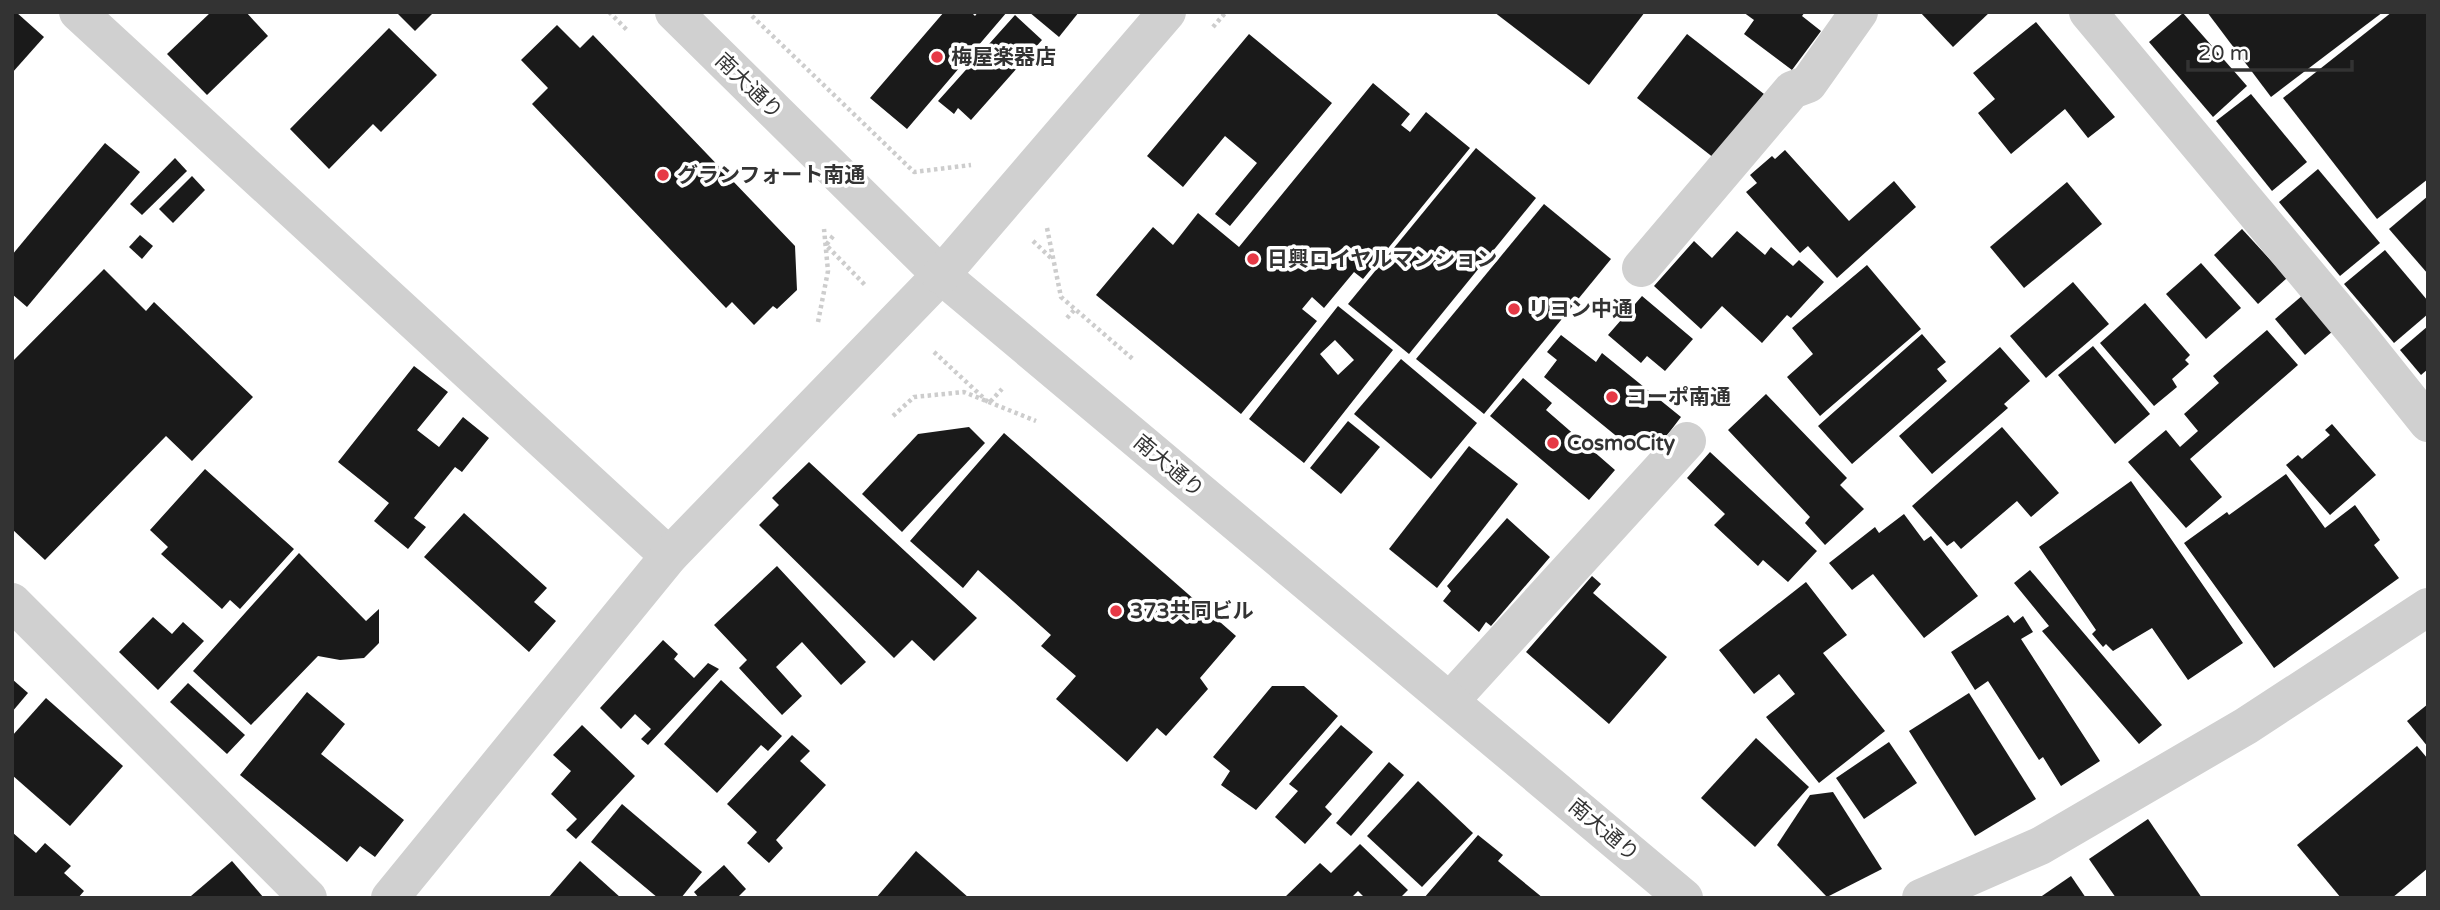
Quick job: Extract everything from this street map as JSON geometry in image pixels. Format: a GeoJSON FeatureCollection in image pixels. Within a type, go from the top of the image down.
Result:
{"type":"FeatureCollection","features":[{"type":"Feature","properties":{"kind":"street"},"geometry":{"type":"LineString","coordinates":[[78,12],[669,556]]}},
{"type":"Feature","properties":{"kind":"street","name":"南大通り"},"geometry":{"type":"LineString","coordinates":[[674,12],[941,275],[1684,898]]}},
{"type":"Feature","properties":{"kind":"street"},"geometry":{"type":"LineString","coordinates":[[1641,268],[1792,90],[1808,84],[1859,12]]}},
{"type":"Feature","properties":{"kind":"street"},"geometry":{"type":"LineString","coordinates":[[2088,12],[2428,423]]}},
{"type":"Feature","properties":{"kind":"street"},"geometry":{"type":"LineString","coordinates":[[390,898],[669,556],[941,275],[1153,17]]}},
{"type":"Feature","properties":{"kind":"street"},"geometry":{"type":"LineString","coordinates":[[1450,701],[1687,441]]}},
{"type":"Feature","properties":{"kind":"street"},"geometry":{"type":"LineString","coordinates":[[12,602],[308,898]]}},
{"type":"Feature","properties":{"kind":"street"},"geometry":{"type":"LineString","coordinates":[[1921,898],[2040,846],[2246,726],[2428,607]]}},
{"type":"Feature","properties":{"kind":"path"},"geometry":{"type":"LineString","coordinates":[[608,12],[628,32]]}},
{"type":"Feature","properties":{"kind":"path"},"geometry":{"type":"LineString","coordinates":[[749,12],[914,172],[971,165],[979,155]]}},
{"type":"Feature","properties":{"kind":"path"},"geometry":{"type":"LineString","coordinates":[[1209,33],[1226,12]]}},
{"type":"Feature","properties":{"kind":"path"},"geometry":{"type":"LineString","coordinates":[[1055,219],[1046,229],[1061,297],[1133,360]]}},
{"type":"Feature","properties":{"kind":"path"},"geometry":{"type":"LineString","coordinates":[[818,322],[828,271],[824,228]]}},
{"type":"Feature","properties":{"kind":"path"},"geometry":{"type":"LineString","coordinates":[[893,416],[914,397],[964,392],[1045,425]]}},
{"type":"Feature","properties":{"kind":"building"},"geometry":{"type":"Polygon","coordinates":[[[12,12],[16,12],[44,37],[12,73],[12,12]]]}},
{"type":"Feature","properties":{"kind":"building"},"geometry":{"type":"Polygon","coordinates":[[[211,12],[246,12],[268,36],[207,95],[167,54],[211,12]]]}},
{"type":"Feature","properties":{"kind":"building"},"geometry":{"type":"Polygon","coordinates":[[[396,12],[434,12],[415,31],[396,12]]]}},
{"type":"Feature","properties":{"kind":"building","name":"梅屋楽器店"},"geometry":{"type":"Polygon","coordinates":[[[944,12],[971,12],[975,16],[978,12],[1007,12],[907,129],[870,98],[944,12]]]}},
{"type":"Feature","properties":{"kind":"building"},"geometry":{"type":"Polygon","coordinates":[[[1029,12],[1079,12],[1059,37],[1029,12]]]}},
{"type":"Feature","properties":{"kind":"building"},"geometry":{"type":"Polygon","coordinates":[[[1494,12],[1645,12],[1589,85],[1494,12]]]}},
{"type":"Feature","properties":{"kind":"building"},"geometry":{"type":"Polygon","coordinates":[[[1743,12],[1805,12],[1802,16],[1821,31],[1792,70],[1744,34],[1754,20],[1743,12]]]}},
{"type":"Feature","properties":{"kind":"building"},"geometry":{"type":"Polygon","coordinates":[[[1920,12],[1990,12],[1953,47],[1920,12]]]}},
{"type":"Feature","properties":{"kind":"building"},"geometry":{"type":"Polygon","coordinates":[[[2207,12],[2383,12],[2271,97],[2207,12]]]}},
{"type":"Feature","properties":{"kind":"building"},"geometry":{"type":"Polygon","coordinates":[[[2392,12],[2428,12],[2428,179],[2377,219],[2283,98],[2392,12]]]}},
{"type":"Feature","properties":{"kind":"building"},"geometry":{"type":"Polygon","coordinates":[[[2183,13],[2247,86],[2213,117],[2149,42],[2183,13]]]}},
{"type":"Feature","properties":{"kind":"building","name":"梅屋楽器店"},"geometry":{"type":"Polygon","coordinates":[[[1015,15],[1042,40],[971,120],[958,108],[954,114],[938,101],[1015,15]]]}},
{"type":"Feature","properties":{"kind":"building"},"geometry":{"type":"Polygon","coordinates":[[[2036,22],[2115,117],[2088,138],[2065,109],[2011,154],[1978,113],[1995,99],[1973,73],[2036,22]]]}},
{"type":"Feature","properties":{"kind":"building","name":"グランフォート南通"},"geometry":{"type":"Polygon","coordinates":[[[557,25],[580,48],[593,35],[795,246],[797,290],[777,309],[773,306],[754,325],[732,302],[726,308],[532,104],[548,88],[521,60],[557,25]]]}},
{"type":"Feature","properties":{"kind":"building"},"geometry":{"type":"Polygon","coordinates":[[[389,28],[437,75],[381,132],[373,124],[329,169],[290,129],[389,28]]]}},
{"type":"Feature","properties":{"kind":"building"},"geometry":{"type":"Polygon","coordinates":[[[1249,34],[1332,103],[1230,226],[1215,214],[1257,163],[1225,136],[1183,187],[1147,156],[1249,34]]]}},
{"type":"Feature","properties":{"kind":"building"},"geometry":{"type":"Polygon","coordinates":[[[1687,34],[1764,94],[1714,158],[1637,98],[1687,34]]]}},
{"type":"Feature","properties":{"kind":"building","name":"日興ロイヤルマンション"},"geometry":{"type":"Polygon","coordinates":[[[1373,83],[1410,114],[1401,125],[1410,132],[1426,112],[1470,148],[1363,279],[1354,272],[1324,308],[1312,297],[1302,309],[1317,321],[1241,414],[1096,295],[1153,227],[1173,245],[1198,213],[1239,247],[1373,83]]]}},
{"type":"Feature","properties":{"kind":"building"},"geometry":{"type":"Polygon","coordinates":[[[2251,94],[2307,162],[2272,191],[2216,121],[2251,94]]]}},
{"type":"Feature","properties":{"kind":"building"},"geometry":{"type":"Polygon","coordinates":[[[105,143],[140,172],[27,307],[12,294],[12,255],[105,143]]]}},
{"type":"Feature","properties":{"kind":"building"},"geometry":{"type":"Polygon","coordinates":[[[1476,148],[1536,198],[1409,354],[1348,304],[1476,148]]]}},
{"type":"Feature","properties":{"kind":"building"},"geometry":{"type":"Polygon","coordinates":[[[1785,150],[1849,221],[1894,181],[1916,207],[1837,278],[1808,246],[1800,253],[1746,192],[1757,183],[1750,175],[1772,156],[1775,159],[1785,150]]]}},
{"type":"Feature","properties":{"kind":"building"},"geometry":{"type":"Polygon","coordinates":[[[175,158],[187,171],[142,215],[130,204],[175,158]]]}},
{"type":"Feature","properties":{"kind":"building"},"geometry":{"type":"Polygon","coordinates":[[[2318,169],[2380,243],[2340,276],[2279,202],[2318,169]]]}},
{"type":"Feature","properties":{"kind":"building"},"geometry":{"type":"Polygon","coordinates":[[[192,176],[205,190],[173,223],[159,209],[192,176]]]}},
{"type":"Feature","properties":{"kind":"building"},"geometry":{"type":"Polygon","coordinates":[[[2067,182],[2102,224],[2024,288],[1990,247],[2067,182]]]}},
{"type":"Feature","properties":{"kind":"building"},"geometry":{"type":"Polygon","coordinates":[[[2428,196],[2428,274],[2389,229],[2428,196]]]}},
{"type":"Feature","properties":{"kind":"building","name":"リヨン中通"},"geometry":{"type":"Polygon","coordinates":[[[1544,204],[1611,259],[1484,414],[1416,359],[1544,204]]]}},
{"type":"Feature","properties":{"kind":"building"},"geometry":{"type":"Polygon","coordinates":[[[2242,229],[2287,278],[2258,304],[2214,255],[2242,229]]]}},
{"type":"Feature","properties":{"kind":"building"},"geometry":{"type":"Polygon","coordinates":[[[1737,231],[1765,255],[1771,247],[1793,266],[1799,260],[1824,282],[1791,318],[1787,315],[1762,343],[1722,306],[1701,329],[1654,286],[1694,241],[1712,258],[1737,231]]]}},
{"type":"Feature","properties":{"kind":"building"},"geometry":{"type":"Polygon","coordinates":[[[140,235],[153,246],[142,259],[129,247],[140,235]]]}},
{"type":"Feature","properties":{"kind":"building"},"geometry":{"type":"Polygon","coordinates":[[[2385,250],[2428,301],[2428,314],[2394,343],[2344,284],[2385,250]]]}},
{"type":"Feature","properties":{"kind":"building"},"geometry":{"type":"Polygon","coordinates":[[[2201,263],[2241,308],[2206,339],[2166,294],[2201,263]]]}},
{"type":"Feature","properties":{"kind":"building"},"geometry":{"type":"Polygon","coordinates":[[[1867,265],[1921,329],[1820,416],[1787,377],[1813,354],[1792,328],[1867,265]]]}},
{"type":"Feature","properties":{"kind":"building"},"geometry":{"type":"Polygon","coordinates":[[[104,269],[146,311],[154,302],[253,397],[192,461],[166,436],[45,560],[12,529],[12,362],[104,269]]]}},
{"type":"Feature","properties":{"kind":"building"},"geometry":{"type":"Polygon","coordinates":[[[2073,282],[2109,324],[2046,378],[2010,336],[2073,282]]]}},
{"type":"Feature","properties":{"kind":"building"},"geometry":{"type":"Polygon","coordinates":[[[2303,295],[2333,331],[2305,355],[2275,319],[2303,295]]]}},
{"type":"Feature","properties":{"kind":"building"},"geometry":{"type":"Polygon","coordinates":[[[1642,296],[1693,339],[1665,371],[1647,356],[1641,363],[1608,335],[1642,296]]]}},
{"type":"Feature","properties":{"kind":"building"},"geometry":{"type":"Polygon","coordinates":[[[2145,303],[2190,355],[2185,360],[2189,364],[2172,379],[2177,387],[2154,406],[2100,343],[2145,303]]]}},
{"type":"Feature","properties":{"kind":"building"},"geometry":{"type":"Polygon","coordinates":[[[1338,306],[1393,350],[1304,463],[1249,419],[1338,306]],[[1335,340],[1320,354],[1338,375],[1354,360],[1335,340]]]}},
{"type":"Feature","properties":{"kind":"building"},"geometry":{"type":"Polygon","coordinates":[[[2428,326],[2428,369],[2421,375],[2400,350],[2428,326]]]}},
{"type":"Feature","properties":{"kind":"building"},"geometry":{"type":"Polygon","coordinates":[[[2267,330],[2298,365],[2190,459],[2222,497],[2186,528],[2128,462],[2166,430],[2180,447],[2198,431],[2184,414],[2219,383],[2213,376],[2267,330]]]}},
{"type":"Feature","properties":{"kind":"building"},"geometry":{"type":"Polygon","coordinates":[[[1922,334],[1946,362],[1937,369],[1947,381],[1852,464],[1818,426],[1922,334]]]}},
{"type":"Feature","properties":{"kind":"building","name":"コーポ南通"},"geometry":{"type":"Polygon","coordinates":[[[1561,335],[1596,362],[1602,353],[1681,417],[1658,447],[1642,434],[1631,448],[1544,377],[1557,360],[1547,352],[1561,335]]]}},
{"type":"Feature","properties":{"kind":"building"},"geometry":{"type":"Polygon","coordinates":[[[2093,346],[2150,414],[2115,444],[2058,375],[2093,346]]]}},
{"type":"Feature","properties":{"kind":"building"},"geometry":{"type":"Polygon","coordinates":[[[2000,347],[2030,381],[2004,404],[2008,408],[1932,474],[1899,436],[2000,347]]]}},
{"type":"Feature","properties":{"kind":"building"},"geometry":{"type":"Polygon","coordinates":[[[1401,359],[1477,423],[1431,479],[1354,414],[1401,359]]]}},
{"type":"Feature","properties":{"kind":"building"},"geometry":{"type":"Polygon","coordinates":[[[414,366],[448,392],[417,430],[439,447],[463,417],[489,438],[462,472],[455,467],[414,518],[426,527],[408,549],[374,521],[389,503],[338,462],[414,366]]]}},
{"type":"Feature","properties":{"kind":"building","name":"CosmoCity"},"geometry":{"type":"Polygon","coordinates":[[[1523,378],[1552,403],[1546,410],[1615,470],[1589,500],[1490,416],[1523,378]]]}},
{"type":"Feature","properties":{"kind":"building"},"geometry":{"type":"Polygon","coordinates":[[[1766,394],[1847,478],[1840,485],[1864,509],[1825,545],[1805,523],[1810,517],[1728,430],[1766,394]]]}},
{"type":"Feature","properties":{"kind":"building"},"geometry":{"type":"Polygon","coordinates":[[[1348,421],[1380,447],[1341,494],[1310,468],[1348,421]]]}},
{"type":"Feature","properties":{"kind":"building"},"geometry":{"type":"Polygon","coordinates":[[[2332,424],[2376,475],[2330,515],[2286,465],[2298,455],[2302,459],[2330,435],[2325,430],[2332,424]]]}},
{"type":"Feature","properties":{"kind":"building"},"geometry":{"type":"Polygon","coordinates":[[[969,427],[985,443],[902,532],[862,494],[918,434],[969,427]]]}},
{"type":"Feature","properties":{"kind":"building"},"geometry":{"type":"Polygon","coordinates":[[[2002,427],[2059,493],[2031,517],[2017,501],[1961,549],[1954,541],[1947,546],[1912,506],[2002,427]]]}},
{"type":"Feature","properties":{"kind":"building","name":"373共同ビル"},"geometry":{"type":"Polygon","coordinates":[[[1004,433],[1236,636],[1200,678],[1208,689],[1166,736],[1157,728],[1127,762],[1056,699],[1076,676],[1041,646],[1051,635],[978,570],[963,588],[910,541],[1004,433]]]}},
{"type":"Feature","properties":{"kind":"building"},"geometry":{"type":"Polygon","coordinates":[[[1469,446],[1518,484],[1437,588],[1389,549],[1469,446]]]}},
{"type":"Feature","properties":{"kind":"building"},"geometry":{"type":"Polygon","coordinates":[[[1710,452],[1817,551],[1788,582],[1763,560],[1758,566],[1714,525],[1725,514],[1687,478],[1710,452]]]}},
{"type":"Feature","properties":{"kind":"building"},"geometry":{"type":"Polygon","coordinates":[[[809,462],[977,618],[934,661],[912,640],[894,658],[759,525],[779,505],[772,498],[809,462]]]}},
{"type":"Feature","properties":{"kind":"building"},"geometry":{"type":"Polygon","coordinates":[[[205,469],[294,549],[240,609],[230,600],[222,609],[161,554],[168,547],[150,530],[205,469]]]}},
{"type":"Feature","properties":{"kind":"building"},"geometry":{"type":"Polygon","coordinates":[[[2286,474],[2325,528],[2355,505],[2380,540],[2374,545],[2399,578],[2274,668],[2184,543],[2286,474]]]}},
{"type":"Feature","properties":{"kind":"building"},"geometry":{"type":"Polygon","coordinates":[[[2131,481],[2243,643],[2188,680],[2152,628],[2113,651],[2106,644],[2103,647],[2092,634],[2096,630],[2039,547],[2131,481]]]}},
{"type":"Feature","properties":{"kind":"building"},"geometry":{"type":"Polygon","coordinates":[[[464,513],[547,588],[534,602],[556,621],[529,652],[424,557],[464,513]]]}},
{"type":"Feature","properties":{"kind":"building"},"geometry":{"type":"Polygon","coordinates":[[[1904,514],[1924,541],[1931,536],[1978,596],[1924,638],[1873,574],[1852,590],[1829,563],[1875,527],[1879,533],[1904,514]]]}},
{"type":"Feature","properties":{"kind":"building"},"geometry":{"type":"Polygon","coordinates":[[[1507,518],[1550,557],[1491,626],[1486,622],[1479,632],[1443,601],[1451,591],[1447,586],[1507,518]]]}},
{"type":"Feature","properties":{"kind":"building"},"geometry":{"type":"Polygon","coordinates":[[[299,553],[366,621],[379,609],[379,643],[364,658],[340,660],[318,656],[251,725],[193,671],[299,553]]]}},
{"type":"Feature","properties":{"kind":"building"},"geometry":{"type":"Polygon","coordinates":[[[777,566],[866,662],[841,685],[802,642],[776,667],[802,696],[782,715],[739,668],[747,660],[714,625],[777,566]]]}},
{"type":"Feature","properties":{"kind":"building"},"geometry":{"type":"Polygon","coordinates":[[[2030,570],[2162,725],[2139,744],[2042,631],[2049,626],[2014,583],[2030,570]]]}},
{"type":"Feature","properties":{"kind":"building"},"geometry":{"type":"Polygon","coordinates":[[[1592,576],[1601,584],[1593,593],[1667,657],[1609,724],[1526,652],[1592,576]]]}},
{"type":"Feature","properties":{"kind":"building"},"geometry":{"type":"Polygon","coordinates":[[[1806,582],[1847,635],[1823,653],[1885,731],[1819,783],[1766,717],[1795,694],[1779,674],[1754,694],[1719,650],[1806,582]]]}},
{"type":"Feature","properties":{"kind":"building"},"geometry":{"type":"Polygon","coordinates":[[[2008,615],[2014,623],[2023,616],[2033,632],[2021,639],[2100,761],[2061,786],[2043,757],[2039,760],[1988,681],[1975,690],[1951,652],[2008,615]]]}},
{"type":"Feature","properties":{"kind":"building"},"geometry":{"type":"Polygon","coordinates":[[[153,617],[172,634],[183,622],[204,641],[158,690],[119,652],[153,617]]]}},
{"type":"Feature","properties":{"kind":"building"},"geometry":{"type":"Polygon","coordinates":[[[663,640],[678,654],[674,659],[694,678],[708,663],[719,669],[648,745],[641,739],[651,729],[635,714],[621,729],[600,708],[663,640]]]}},
{"type":"Feature","properties":{"kind":"building"},"geometry":{"type":"Polygon","coordinates":[[[12,679],[28,693],[12,712],[12,679]]]}},
{"type":"Feature","properties":{"kind":"building"},"geometry":{"type":"Polygon","coordinates":[[[721,680],[782,736],[768,751],[761,745],[717,793],[664,744],[721,680]]]}},
{"type":"Feature","properties":{"kind":"building"},"geometry":{"type":"Polygon","coordinates":[[[188,683],[245,735],[227,754],[170,702],[188,683]]]}},
{"type":"Feature","properties":{"kind":"building"},"geometry":{"type":"Polygon","coordinates":[[[1272,686],[1304,686],[1338,716],[1256,810],[1221,785],[1230,771],[1213,757],[1272,686]]]}},
{"type":"Feature","properties":{"kind":"building"},"geometry":{"type":"Polygon","coordinates":[[[307,692],[345,724],[321,754],[404,820],[375,857],[360,846],[347,862],[240,775],[307,692]]]}},
{"type":"Feature","properties":{"kind":"building"},"geometry":{"type":"Polygon","coordinates":[[[1969,693],[2036,799],[1975,836],[1909,731],[1969,693]]]}},
{"type":"Feature","properties":{"kind":"building"},"geometry":{"type":"Polygon","coordinates":[[[46,698],[123,766],[70,826],[12,775],[12,736],[46,698]]]}},
{"type":"Feature","properties":{"kind":"building"},"geometry":{"type":"Polygon","coordinates":[[[2428,704],[2428,747],[2407,721],[2428,704]]]}},
{"type":"Feature","properties":{"kind":"building"},"geometry":{"type":"Polygon","coordinates":[[[582,725],[635,776],[576,839],[566,830],[577,819],[551,794],[571,771],[553,755],[582,725]]]}},
{"type":"Feature","properties":{"kind":"building"},"geometry":{"type":"Polygon","coordinates":[[[1341,725],[1373,752],[1325,807],[1332,814],[1305,844],[1275,817],[1298,791],[1289,784],[1341,725]]]}},
{"type":"Feature","properties":{"kind":"building"},"geometry":{"type":"Polygon","coordinates":[[[792,735],[810,751],[800,761],[826,785],[776,840],[783,848],[769,863],[747,843],[757,832],[727,804],[792,735]]]}},
{"type":"Feature","properties":{"kind":"building"},"geometry":{"type":"Polygon","coordinates":[[[1756,738],[1809,787],[1755,847],[1701,798],[1756,738]]]}},
{"type":"Feature","properties":{"kind":"building"},"geometry":{"type":"Polygon","coordinates":[[[1889,742],[1917,783],[1864,819],[1836,778],[1889,742]]]}},
{"type":"Feature","properties":{"kind":"building"},"geometry":{"type":"Polygon","coordinates":[[[2417,746],[2428,759],[2428,868],[2392,898],[2341,898],[2297,845],[2417,746]]]}},
{"type":"Feature","properties":{"kind":"building"},"geometry":{"type":"Polygon","coordinates":[[[1389,762],[1404,775],[1351,836],[1336,823],[1389,762]]]}},
{"type":"Feature","properties":{"kind":"building"},"geometry":{"type":"Polygon","coordinates":[[[1418,781],[1473,833],[1422,887],[1367,836],[1418,781]]]}},
{"type":"Feature","properties":{"kind":"building"},"geometry":{"type":"Polygon","coordinates":[[[1833,792],[1882,869],[1827,897],[1777,845],[1810,795],[1833,792]]]}},
{"type":"Feature","properties":{"kind":"building"},"geometry":{"type":"Polygon","coordinates":[[[622,804],[702,872],[681,898],[658,898],[591,842],[622,804]]]}},
{"type":"Feature","properties":{"kind":"building"},"geometry":{"type":"Polygon","coordinates":[[[2148,819],[2202,898],[2116,898],[2089,859],[2148,819]]]}},
{"type":"Feature","properties":{"kind":"building"},"geometry":{"type":"Polygon","coordinates":[[[12,832],[36,853],[45,843],[71,866],[64,873],[84,891],[78,898],[12,898],[12,832]]]}},
{"type":"Feature","properties":{"kind":"building"},"geometry":{"type":"Polygon","coordinates":[[[1478,835],[1503,855],[1498,861],[1543,898],[1424,898],[1478,835]]]}},
{"type":"Feature","properties":{"kind":"building"},"geometry":{"type":"Polygon","coordinates":[[[1360,844],[1408,890],[1400,898],[1365,898],[1358,891],[1351,898],[1284,898],[1320,863],[1331,873],[1360,844]]]}},
{"type":"Feature","properties":{"kind":"building"},"geometry":{"type":"Polygon","coordinates":[[[916,851],[969,898],[876,898],[916,851]]]}},
{"type":"Feature","properties":{"kind":"building"},"geometry":{"type":"Polygon","coordinates":[[[232,861],[264,898],[191,896],[232,861]]]}},
{"type":"Feature","properties":{"kind":"building"},"geometry":{"type":"Polygon","coordinates":[[[580,861],[621,898],[548,898],[580,861]]]}},
{"type":"Feature","properties":{"kind":"building"},"geometry":{"type":"Polygon","coordinates":[[[724,865],[746,889],[737,898],[699,898],[694,892],[724,865]]]}},
{"type":"Feature","properties":{"kind":"building"},"geometry":{"type":"Polygon","coordinates":[[[2071,876],[2086,898],[2039,898],[2071,876]]]}},
{"type":"Feature","properties":{"kind":"place","name":"梅屋楽器店"},"geometry":{"type":"Point","coordinates":[937,57]}},
{"type":"Feature","properties":{"kind":"place","name":"グランフォート南通"},"geometry":{"type":"Point","coordinates":[663,175]}},
{"type":"Feature","properties":{"kind":"place","name":"日興ロイヤルマンション"},"geometry":{"type":"Point","coordinates":[1253,259]}},
{"type":"Feature","properties":{"kind":"place","name":"リヨン中通"},"geometry":{"type":"Point","coordinates":[1514,309]}},
{"type":"Feature","properties":{"kind":"place","name":"コーポ南通"},"geometry":{"type":"Point","coordinates":[1612,397]}},
{"type":"Feature","properties":{"kind":"place","name":"CosmoCity"},"geometry":{"type":"Point","coordinates":[1553,443]}},
{"type":"Feature","properties":{"kind":"place","name":"373共同ビル"},"geometry":{"type":"Point","coordinates":[1116,611]}}]}
